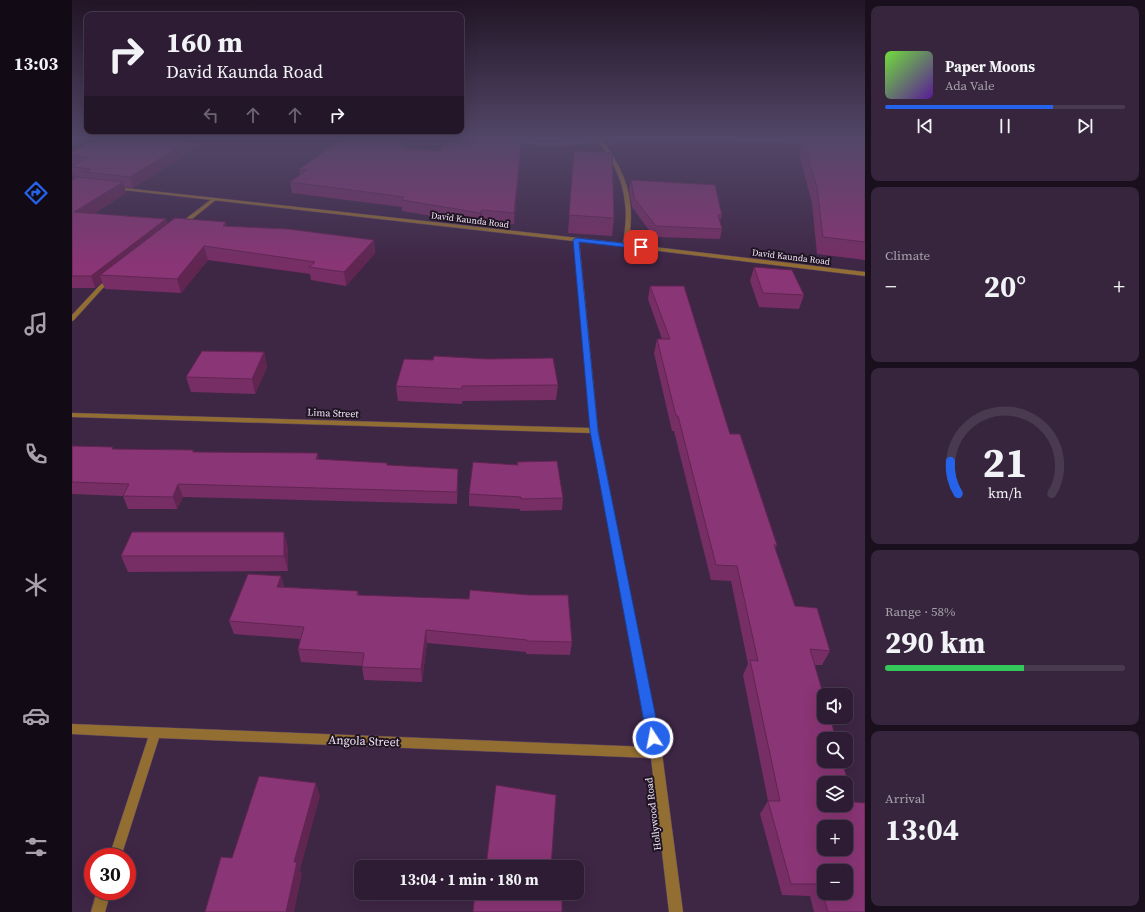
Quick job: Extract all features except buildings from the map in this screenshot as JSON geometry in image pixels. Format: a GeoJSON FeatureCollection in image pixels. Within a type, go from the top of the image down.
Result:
{"type":"FeatureCollection","features":[{"type":"Feature","properties":{"kind":"street"},"geometry":{"type":"LineString","coordinates":[[623,182],[628,204],[626,245]]}},
{"type":"Feature","properties":{"kind":"street","name":"David Kaunda Road"},"geometry":{"type":"LineString","coordinates":[[112,188],[626,245],[865,274]]}},
{"type":"Feature","properties":{"kind":"street"},"geometry":{"type":"LineString","coordinates":[[172,231],[215,199]]}},
{"type":"Feature","properties":{"kind":"street","name":"Hollywood Road"},"geometry":{"type":"LineString","coordinates":[[576,240],[594,431],[656,753],[676,912]]}},
{"type":"Feature","properties":{"kind":"street"},"geometry":{"type":"LineString","coordinates":[[72,319],[101,287],[119,273]]}},
{"type":"Feature","properties":{"kind":"street","name":"Lima Street"},"geometry":{"type":"LineString","coordinates":[[72,415],[594,431]]}},
{"type":"Feature","properties":{"kind":"street","name":"Angola Street"},"geometry":{"type":"LineString","coordinates":[[72,729],[656,753]]}},
{"type":"Feature","properties":{"kind":"street"},"geometry":{"type":"LineString","coordinates":[[118,848],[155,733]]}},
{"type":"Feature","properties":{"kind":"street"},"geometry":{"type":"LineString","coordinates":[[98,912],[101,900]]}},
{"type":"Feature","properties":{"kind":"route"},"geometry":{"type":"LineString","coordinates":[[641,247],[576,240],[594,431],[653,738]]}}]}
